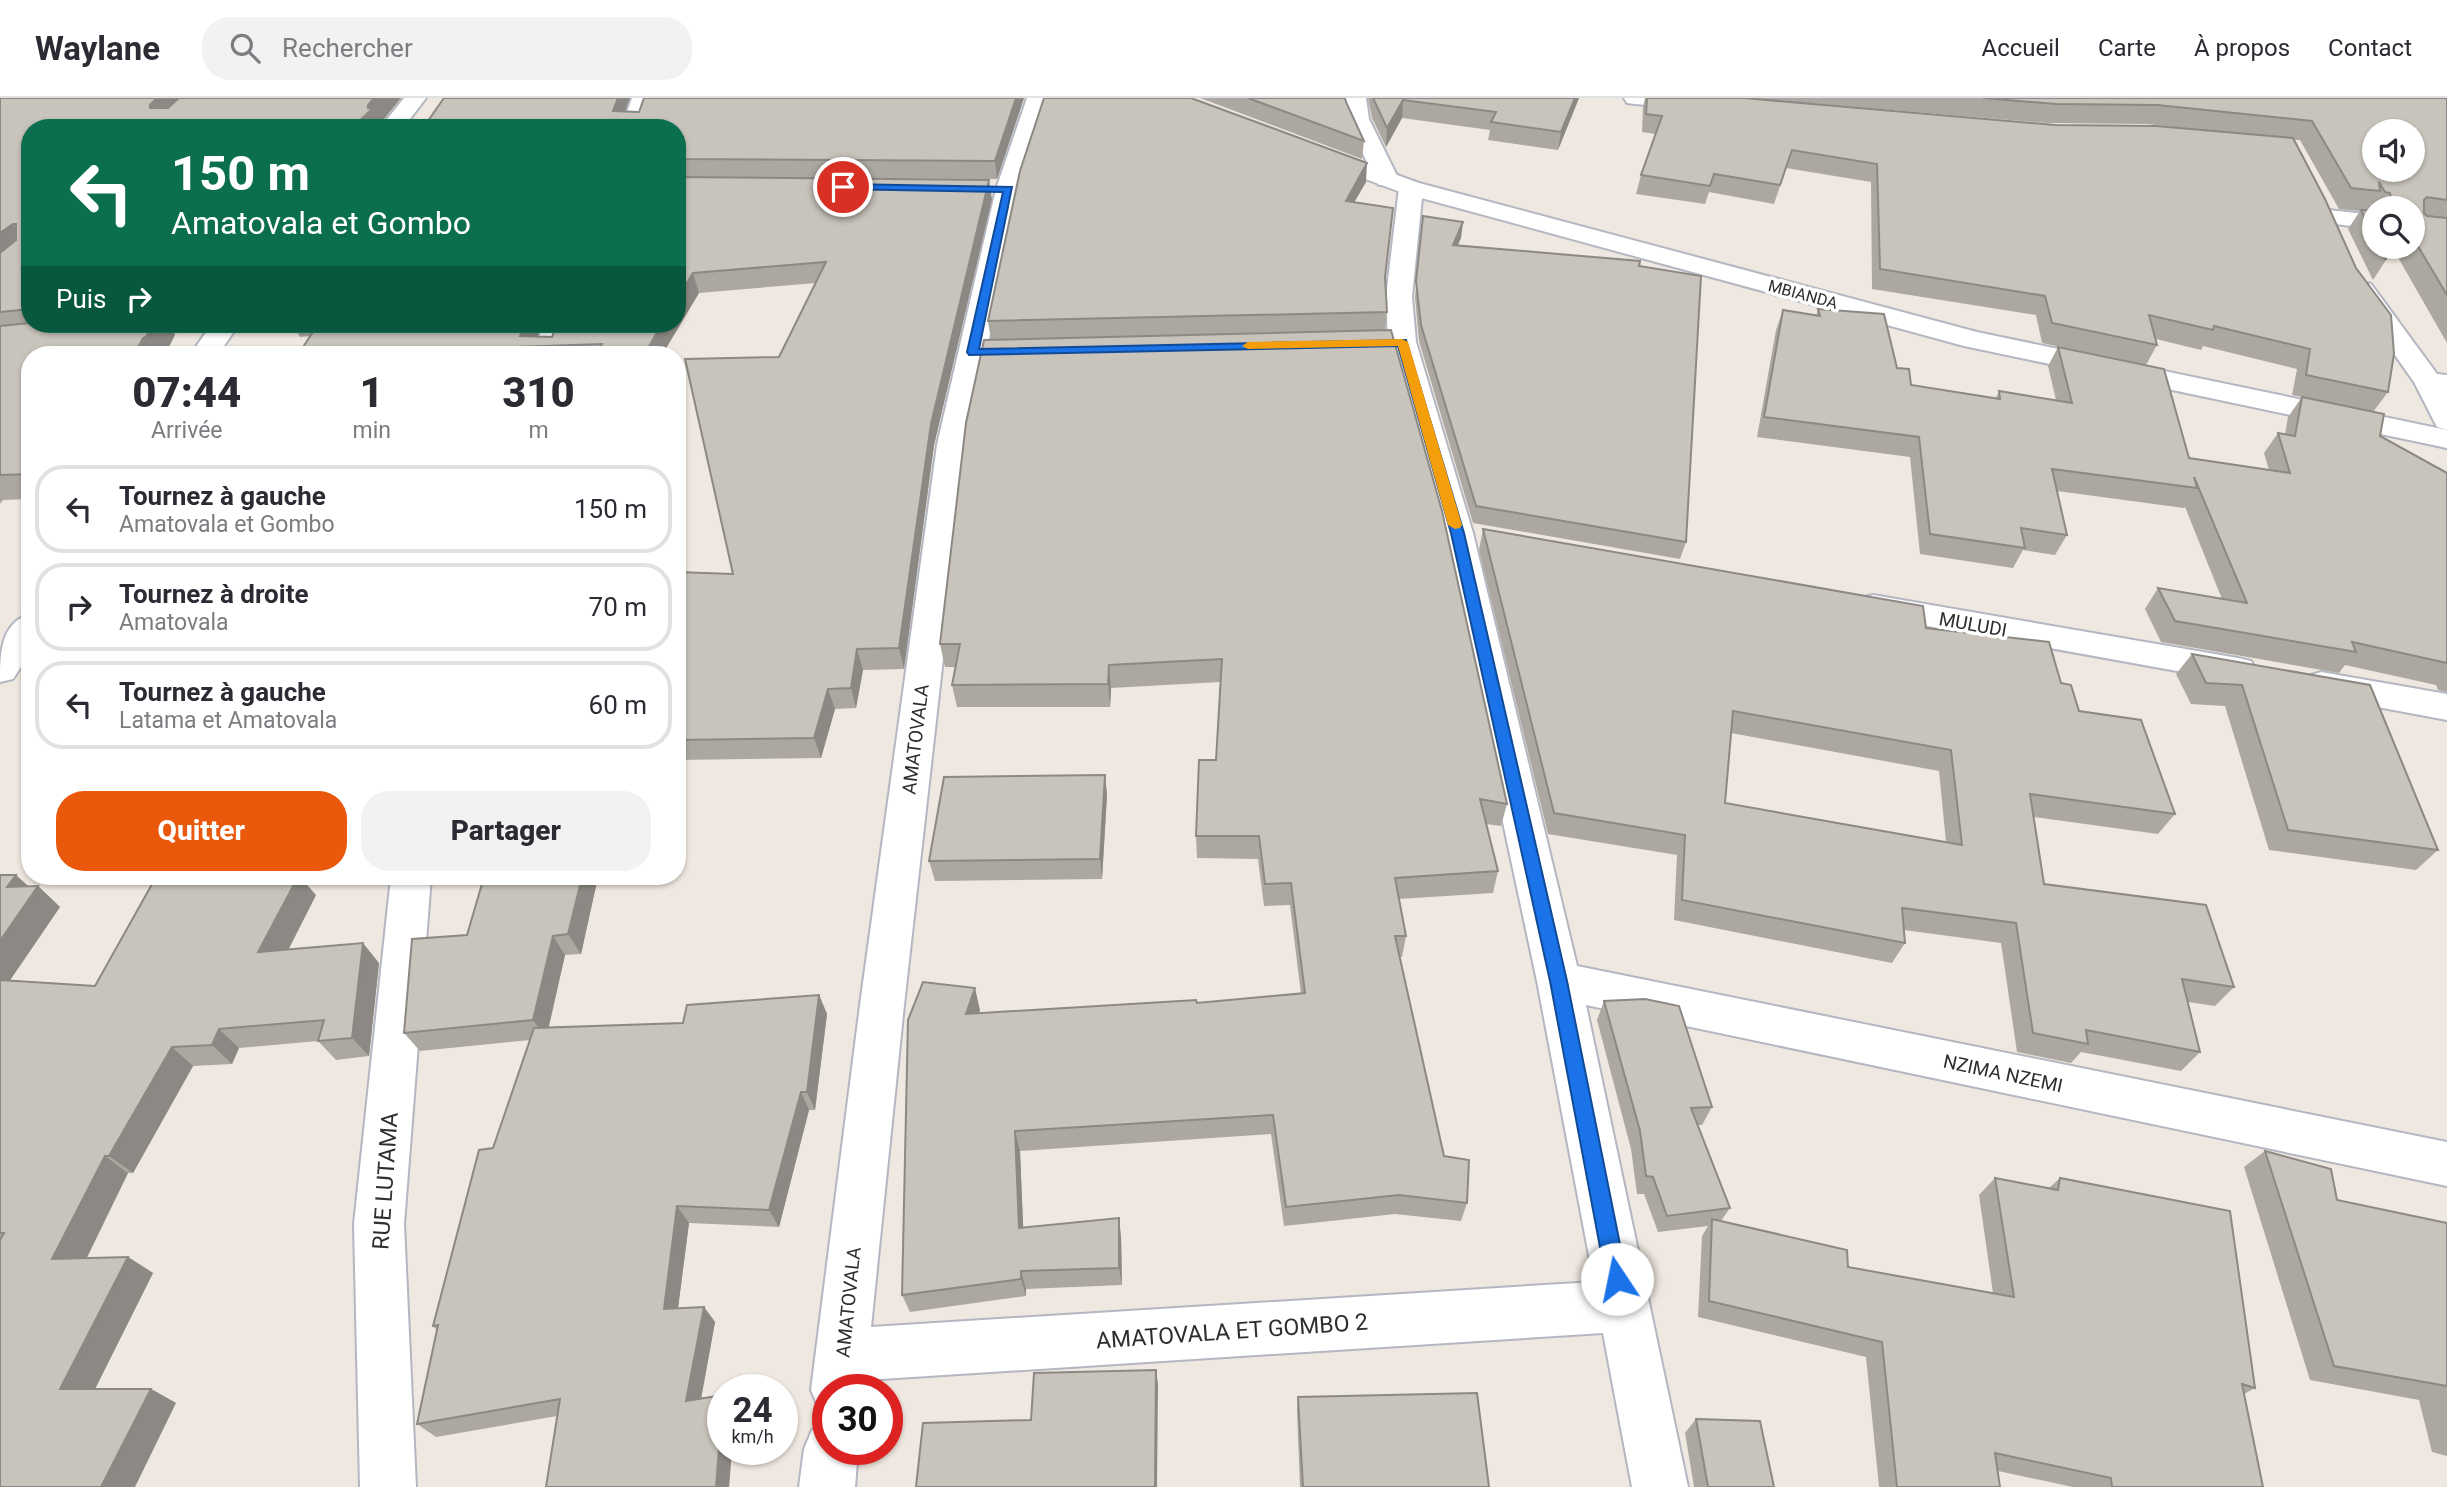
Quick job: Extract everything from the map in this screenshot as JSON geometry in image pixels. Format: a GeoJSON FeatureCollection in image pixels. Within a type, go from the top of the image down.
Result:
{"type":"FeatureCollection","features":[{"type":"Feature","properties":{"kind":"street"},"geometry":{"type":"LineString","coordinates":[[398,119],[415,98]]}},
{"type":"Feature","properties":{"kind":"street"},"geometry":{"type":"LineString","coordinates":[[635,119],[643,98]]}},
{"type":"Feature","properties":{"kind":"street","name":"AMATOVALA"},"geometry":{"type":"LineString","coordinates":[[840,1372],[882,1005],[952,445],[986,352],[994,189],[1038,98]]}},
{"type":"Feature","properties":{"kind":"street"},"geometry":{"type":"LineString","coordinates":[[1355,98],[1358,119],[1399,184],[1399,297],[1388,342],[1471,536],[1622,1307],[1660,1487]]}},
{"type":"Feature","properties":{"kind":"street"},"geometry":{"type":"LineString","coordinates":[[1634,98],[1721,106]]}},
{"type":"Feature","properties":{"kind":"street","name":"MBIANDA"},"geometry":{"type":"LineString","coordinates":[[1299,146],[1399,184],[1974,340],[2447,439]]}},
{"type":"Feature","properties":{"kind":"street"},"geometry":{"type":"LineString","coordinates":[[2362,224],[2333,229],[2359,286],[2437,383],[2447,421]]}},
{"type":"Feature","properties":{"kind":"street","name":"MULUDI"},"geometry":{"type":"LineString","coordinates":[[1842,601],[2447,707]]}},
{"type":"Feature","properties":{"kind":"street"},"geometry":{"type":"LineString","coordinates":[[0,670],[21,639]]}},
{"type":"Feature","properties":{"kind":"street","name":"RUE LUTAMA"},"geometry":{"type":"LineString","coordinates":[[388,1487],[379,1224],[410,885]]}},
{"type":"Feature","properties":{"kind":"street","name":"NZIMA NZEMI"},"geometry":{"type":"LineString","coordinates":[[1559,981],[2447,1164]]}},
{"type":"Feature","properties":{"kind":"street","name":"AMATOVALA ET GOMBO 2"},"geometry":{"type":"LineString","coordinates":[[840,1372],[1622,1307]]}},
{"type":"Feature","properties":{"kind":"street"},"geometry":{"type":"LineString","coordinates":[[827,1487],[829,1465]]}},
{"type":"Feature","properties":{"kind":"building"},"geometry":{"type":"Polygon","coordinates":[[[0,98],[157,98],[150,108],[168,108],[179,98],[374,98],[368,105],[368,108],[372,109],[361,119],[21,119],[21,310],[0,312],[0,253],[16,240],[16,224],[0,233],[0,98]]]}},
{"type":"Feature","properties":{"kind":"building"},"geometry":{"type":"Polygon","coordinates":[[[444,98],[618,98],[613,111],[639,112],[644,98],[1016,98],[995,161],[686,159],[686,119],[429,119],[444,98]]]}},
{"type":"Feature","properties":{"kind":"building"},"geometry":{"type":"Polygon","coordinates":[[[1044,98],[1191,98],[1367,163],[1346,201],[1393,208],[1385,277],[1387,312],[988,321],[1020,171],[1044,98]]]}},
{"type":"Feature","properties":{"kind":"building"},"geometry":{"type":"Polygon","coordinates":[[[1248,98],[1345,98],[1364,141],[1248,98]]]}},
{"type":"Feature","properties":{"kind":"building"},"geometry":{"type":"Polygon","coordinates":[[[1373,98],[1575,98],[1561,132],[1491,122],[1496,112],[1403,100],[1387,128],[1373,98]]]}},
{"type":"Feature","properties":{"kind":"building"},"geometry":{"type":"Polygon","coordinates":[[[1647,98],[1744,98],[2055,125],[2156,126],[2293,138],[2325,199],[2356,268],[2391,315],[2394,354],[2388,392],[2306,375],[2310,349],[2214,326],[2213,330],[2149,315],[2157,345],[2052,323],[2045,296],[1880,269],[1877,164],[1792,150],[1780,185],[1714,174],[1710,186],[1641,175],[1662,116],[1646,114],[1647,98]]]}},
{"type":"Feature","properties":{"kind":"building"},"geometry":{"type":"Polygon","coordinates":[[[1983,98],[2447,98],[2447,200],[2425,199],[2425,196],[2390,196],[2379,182],[2380,191],[2351,188],[2312,121],[2157,105],[2056,104],[1983,98]]]}},
{"type":"Feature","properties":{"kind":"building"},"geometry":{"type":"Polygon","coordinates":[[[686,177],[989,180],[931,424],[899,648],[857,649],[851,688],[828,689],[814,738],[686,740],[686,572],[733,574],[686,359],[779,357],[826,262],[693,273],[686,284],[686,177]]]}},
{"type":"Feature","properties":{"kind":"building"},"geometry":{"type":"Polygon","coordinates":[[[2425,214],[2447,218],[2447,295],[2425,258],[2425,214]]]}},
{"type":"Feature","properties":{"kind":"building"},"geometry":{"type":"Polygon","coordinates":[[[1423,216],[1463,222],[1453,245],[1640,261],[1639,266],[1701,276],[1686,542],[1476,506],[1421,325],[1416,281],[1423,216]]]}},
{"type":"Feature","properties":{"kind":"building"},"geometry":{"type":"Polygon","coordinates":[[[1818,309],[1884,314],[1897,368],[1909,369],[1911,385],[2000,399],[1999,391],[2072,403],[2058,347],[2164,369],[2189,458],[2290,473],[2278,433],[2295,436],[2302,397],[2384,414],[2380,436],[2447,473],[2447,663],[2352,642],[2356,652],[2175,621],[2158,588],[2247,603],[2194,477],[2197,488],[2052,469],[2067,535],[2021,528],[2025,548],[1930,534],[1919,437],[1764,417],[1783,310],[1820,316],[1818,309]]]}},
{"type":"Feature","properties":{"kind":"building"},"geometry":{"type":"Polygon","coordinates":[[[21,324],[21,333],[148,333],[139,346],[21,346],[21,474],[0,475],[0,326],[21,324]]]}},
{"type":"Feature","properties":{"kind":"building"},"geometry":{"type":"Polygon","coordinates":[[[1391,330],[1442,511],[1507,804],[1480,799],[1498,871],[1395,878],[1406,936],[1395,936],[1444,1156],[1469,1160],[1467,1203],[1399,1195],[1286,1207],[1273,1115],[1015,1131],[1019,1228],[1119,1218],[1119,1268],[1021,1271],[1021,1279],[902,1295],[908,1020],[923,982],[975,988],[966,1014],[1196,1000],[1197,1003],[1305,993],[1291,883],[1265,884],[1259,836],[1196,836],[1199,760],[1216,760],[1222,659],[1109,665],[1108,684],[952,685],[960,644],[940,644],[966,423],[984,340],[1391,330]]]}},
{"type":"Feature","properties":{"kind":"building"},"geometry":{"type":"Polygon","coordinates":[[[312,333],[522,333],[520,336],[552,337],[554,333],[657,333],[649,346],[304,346],[312,333]]]}},
{"type":"Feature","properties":{"kind":"building"},"geometry":{"type":"Polygon","coordinates":[[[1483,529],[1923,606],[1926,628],[2049,642],[2061,683],[2071,685],[2079,711],[2141,720],[2175,814],[2030,794],[2044,884],[2206,905],[2234,987],[2182,979],[2200,1052],[2086,1030],[2088,1044],[2033,1033],[2016,923],[1902,908],[1905,943],[1682,900],[1685,835],[1554,813],[1483,529]],[[1733,711],[1725,803],[1962,845],[1951,750],[1733,711]]]}},
{"type":"Feature","properties":{"kind":"building"},"geometry":{"type":"Polygon","coordinates":[[[2192,654],[2370,685],[2438,850],[2288,830],[2242,685],[2206,683],[2192,654]]]}},
{"type":"Feature","properties":{"kind":"building"},"geometry":{"type":"Polygon","coordinates":[[[1105,775],[1100,859],[929,861],[944,777],[1105,775]]]}},
{"type":"Feature","properties":{"kind":"building"},"geometry":{"type":"Polygon","coordinates":[[[0,875],[16,875],[7,887],[38,886],[0,941],[0,875]]]}},
{"type":"Feature","properties":{"kind":"building"},"geometry":{"type":"Polygon","coordinates":[[[152,885],[294,885],[258,952],[363,943],[352,1038],[318,1041],[324,1020],[219,1029],[212,1045],[172,1047],[109,1156],[105,1156],[52,1259],[128,1257],[60,1389],[151,1389],[101,1487],[0,1487],[0,1240],[4,1233],[0,1233],[0,980],[95,986],[152,885]]]}},
{"type":"Feature","properties":{"kind":"building"},"geometry":{"type":"Polygon","coordinates":[[[482,885],[580,885],[568,934],[553,936],[533,1020],[404,1033],[412,939],[467,935],[482,885]]]}},
{"type":"Feature","properties":{"kind":"building"},"geometry":{"type":"Polygon","coordinates":[[[819,995],[807,1092],[801,1092],[769,1210],[677,1206],[664,1309],[704,1307],[686,1401],[707,1398],[707,1465],[718,1465],[716,1487],[546,1487],[560,1399],[417,1424],[438,1325],[433,1326],[479,1150],[493,1148],[534,1028],[683,1023],[687,1005],[819,995]]]}},
{"type":"Feature","properties":{"kind":"building"},"geometry":{"type":"Polygon","coordinates":[[[1645,999],[1679,1006],[1712,1107],[1691,1108],[1730,1208],[1667,1216],[1653,1177],[1646,1176],[1640,1131],[1604,1001],[1645,999]]]}},
{"type":"Feature","properties":{"kind":"building"},"geometry":{"type":"Polygon","coordinates":[[[2265,1151],[2331,1169],[2337,1200],[2447,1223],[2447,1386],[2334,1366],[2265,1151]]]}},
{"type":"Feature","properties":{"kind":"building"},"geometry":{"type":"Polygon","coordinates":[[[1995,1178],[2058,1190],[2060,1178],[2230,1211],[2255,1388],[2242,1384],[2263,1487],[2112,1487],[2111,1478],[1995,1453],[2000,1487],[1897,1487],[1882,1342],[1709,1301],[1712,1219],[1847,1250],[1848,1267],[2014,1297],[1995,1178]]]}},
{"type":"Feature","properties":{"kind":"building"},"geometry":{"type":"Polygon","coordinates":[[[1156,1370],[1155,1487],[916,1487],[923,1423],[1031,1420],[1034,1373],[1156,1370]]]}},
{"type":"Feature","properties":{"kind":"building"},"geometry":{"type":"Polygon","coordinates":[[[1477,1393],[1489,1487],[1303,1487],[1298,1397],[1477,1393]]]}},
{"type":"Feature","properties":{"kind":"building"},"geometry":{"type":"Polygon","coordinates":[[[1696,1419],[1760,1421],[1774,1487],[1708,1487],[1696,1419]]]}},
{"type":"Feature","properties":{"kind":"slow traffic"},"geometry":{"type":"LineString","coordinates":[[1248,346],[1402,342],[1455,525]]}},
{"type":"Feature","properties":{"kind":"route"},"geometry":{"type":"LineString","coordinates":[[843,187],[1008,189],[973,352],[1402,342],[1457,533],[1559,981],[1617,1279]]}}]}
